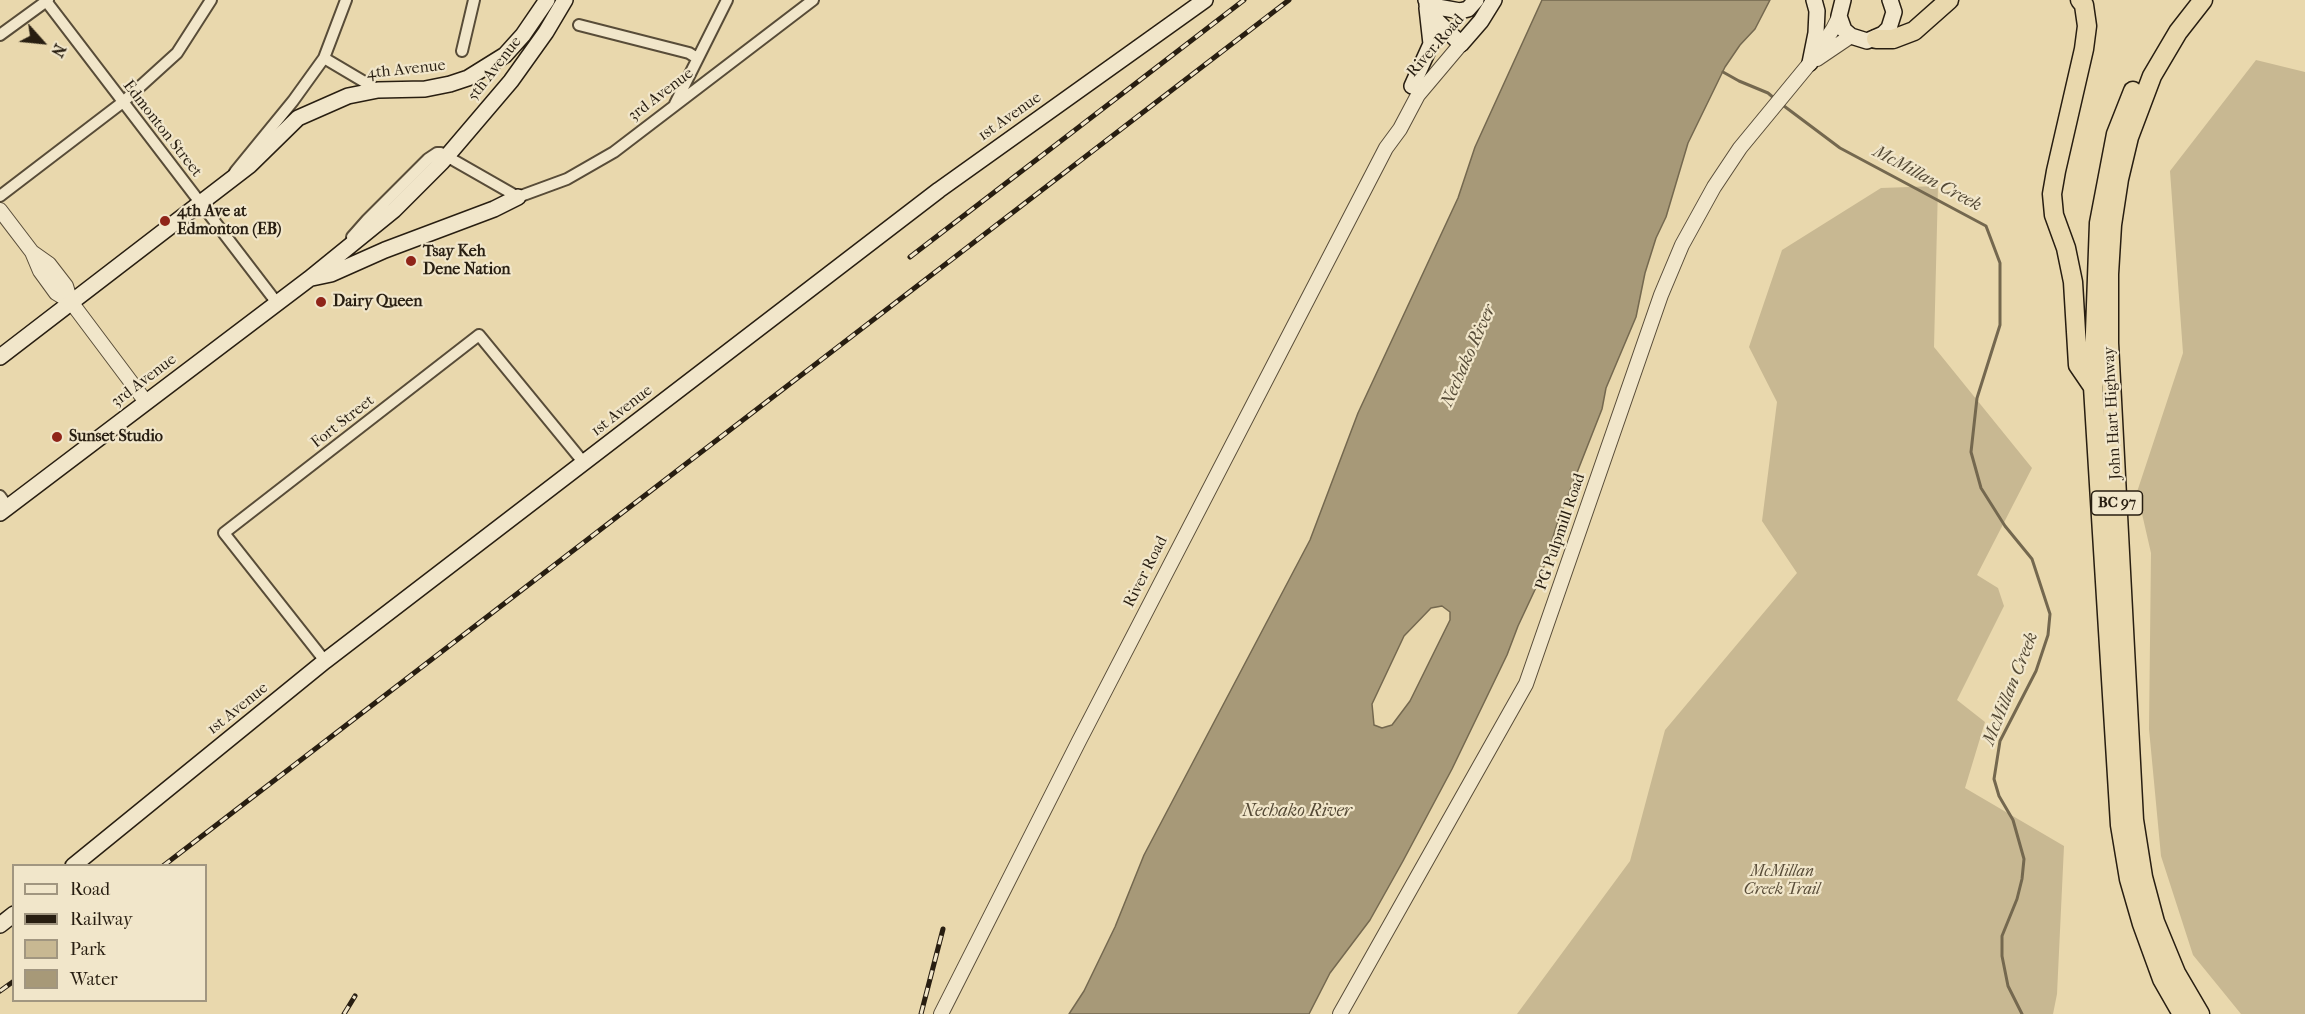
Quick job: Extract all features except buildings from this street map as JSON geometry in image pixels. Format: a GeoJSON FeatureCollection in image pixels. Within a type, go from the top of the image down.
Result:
{"type":"FeatureCollection","features":[{"type":"Feature","properties":{"kind":"highway"},"geometry":{"type":"LineString","coordinates":[[1876,39],[1893,39],[1914,31],[1949,0]]}},
{"type":"Feature","properties":{"kind":"highway"},"geometry":{"type":"LineString","coordinates":[[2080,0],[2084,5],[2087,26],[2084,49],[2052,194],[2054,214],[2066,248],[2073,282],[2078,365],[2094,387]]}},
{"type":"Feature","properties":{"kind":"highway","name":"John Hart Highway"},"geometry":{"type":"LineString","coordinates":[[2182,1014],[2162,979],[2142,924],[2129,879],[2120,825],[2094,387],[2099,223],[2116,134],[2141,71],[2167,27],[2188,0]]}},
{"type":"Feature","properties":{"kind":"highway","name":"John Hart Highway"},"geometry":{"type":"LineString","coordinates":[[2200,1014],[2176,973],[2155,922],[2143,877],[2134,820],[2109,343],[2109,274],[2115,202],[2129,137],[2152,76],[2178,32],[2203,0]]}},
{"type":"Feature","properties":{"kind":"main road","name":"5th Avenue"},"geometry":{"type":"LineString","coordinates":[[505,55],[524,34],[547,0]]}},
{"type":"Feature","properties":{"kind":"main road","name":"5th Avenue"},"geometry":{"type":"LineString","coordinates":[[309,279],[394,210],[447,156],[511,81],[546,32],[565,0]]}},
{"type":"Feature","properties":{"kind":"main road","name":"1st Avenue"},"geometry":{"type":"LineString","coordinates":[[75,864],[326,661],[939,190],[1205,0]]}},
{"type":"Feature","properties":{"kind":"main road"},"geometry":{"type":"LineString","coordinates":[[1426,2],[1460,11],[1468,9],[1476,0]]}},
{"type":"Feature","properties":{"kind":"main road","name":"River Road"},"geometry":{"type":"LineString","coordinates":[[1458,41],[1483,0]]}},
{"type":"Feature","properties":{"kind":"main road","name":"River Road"},"geometry":{"type":"LineString","coordinates":[[1458,41],[1481,21],[1494,0]]}},
{"type":"Feature","properties":{"kind":"main road"},"geometry":{"type":"LineString","coordinates":[[1810,63],[1816,33],[1817,10],[1814,0]]}},
{"type":"Feature","properties":{"kind":"main road"},"geometry":{"type":"LineString","coordinates":[[1821,0],[1839,17]]}},
{"type":"Feature","properties":{"kind":"main road"},"geometry":{"type":"LineString","coordinates":[[1843,0],[1839,8],[1839,17],[1844,30],[1851,36],[1867,41],[1876,39],[1889,28],[1893,20],[1892,1]]}},
{"type":"Feature","properties":{"kind":"main road"},"geometry":{"type":"LineString","coordinates":[[1426,2],[1436,20],[1458,41]]}},
{"type":"Feature","properties":{"kind":"main road"},"geometry":{"type":"LineString","coordinates":[[1412,86],[1431,44],[1426,2]]}},
{"type":"Feature","properties":{"kind":"main road","name":"4th Avenue"},"geometry":{"type":"LineString","coordinates":[[0,357],[250,165],[298,118],[348,96],[378,90],[425,89],[450,84],[486,68],[505,55]]}},
{"type":"Feature","properties":{"kind":"main road"},"geometry":{"type":"LineString","coordinates":[[309,279],[331,274],[385,250],[494,209],[518,197]]}},
{"type":"Feature","properties":{"kind":"main road","name":"3rd Avenue"},"geometry":{"type":"LineString","coordinates":[[3,505],[146,402],[309,279]]}},
{"type":"Feature","properties":{"kind":"main road"},"geometry":{"type":"LineString","coordinates":[[0,925],[12,916]]}},
{"type":"Feature","properties":{"kind":"street"},"geometry":{"type":"LineString","coordinates":[[0,196],[123,102],[177,52],[211,0]]}},
{"type":"Feature","properties":{"kind":"street","name":"4th Avenue"},"geometry":{"type":"LineString","coordinates":[[227,183],[293,101],[324,58],[346,0]]}},
{"type":"Feature","properties":{"kind":"street"},"geometry":{"type":"LineString","coordinates":[[462,51],[474,0]]}},
{"type":"Feature","properties":{"kind":"street"},"geometry":{"type":"LineString","coordinates":[[673,108],[727,0]]}},
{"type":"Feature","properties":{"kind":"street","name":"3rd Avenue"},"geometry":{"type":"LineString","coordinates":[[518,197],[567,179],[614,152],[813,0]]}},
{"type":"Feature","properties":{"kind":"street"},"geometry":{"type":"LineString","coordinates":[[0,35],[47,1]]}},
{"type":"Feature","properties":{"kind":"street","name":"Edmonton Street"},"geometry":{"type":"LineString","coordinates":[[47,1],[277,303]]}},
{"type":"Feature","properties":{"kind":"street"},"geometry":{"type":"LineString","coordinates":[[1810,63],[1839,17]]}},
{"type":"Feature","properties":{"kind":"street"},"geometry":{"type":"LineString","coordinates":[[579,25],[697,58]]}},
{"type":"Feature","properties":{"kind":"street"},"geometry":{"type":"LineString","coordinates":[[1810,63],[1851,36]]}},
{"type":"Feature","properties":{"kind":"street","name":"River Road"},"geometry":{"type":"LineString","coordinates":[[1386,147],[1392,125],[1412,86],[1458,41]]}},
{"type":"Feature","properties":{"kind":"street","name":"River Road"},"geometry":{"type":"LineString","coordinates":[[941,1014],[1079,741],[1386,147],[1400,129],[1418,95],[1458,41]]}},
{"type":"Feature","properties":{"kind":"street"},"geometry":{"type":"LineString","coordinates":[[324,58],[378,90]]}},
{"type":"Feature","properties":{"kind":"street","name":"PG Pulpmill Road"},"geometry":{"type":"LineString","coordinates":[[1340,1014],[1526,684],[1661,295],[1677,255],[1714,187],[1740,148],[1810,63]]}},
{"type":"Feature","properties":{"kind":"street"},"geometry":{"type":"LineString","coordinates":[[447,156],[518,197]]}},
{"type":"Feature","properties":{"kind":"street"},"geometry":{"type":"LineString","coordinates":[[0,210],[32,252],[40,271],[56,293],[71,302],[146,402]]}},
{"type":"Feature","properties":{"kind":"street","name":"Fort Street"},"geometry":{"type":"LineString","coordinates":[[326,661],[224,533],[479,335],[584,463]]}},
{"type":"Feature","properties":{"kind":"green space"},"geometry":{"type":"Polygon","coordinates":[[[2256,60],[2305,72],[2305,1014],[2241,1014],[2193,955],[2161,856],[2149,729],[2151,553],[2137,492],[2183,353],[2170,171],[2256,60]]]}},
{"type":"Feature","properties":{"kind":"green space","name":"McMillan Creek Trail"},"geometry":{"type":"Polygon","coordinates":[[[1938,186],[1934,347],[2032,468],[1977,575],[1998,588],[2004,606],[1957,700],[1985,722],[1965,788],[2064,846],[2057,994],[2053,1014],[1517,1014],[1630,861],[1665,730],[1797,573],[1762,521],[1777,402],[1749,347],[1782,250],[1881,188],[1938,186]]]}},
{"type":"Feature","properties":{"kind":"water","name":"Nechako River"},"geometry":{"type":"Polygon","coordinates":[[[1542,0],[1770,0],[1755,29],[1740,45],[1725,67],[1688,143],[1666,217],[1656,238],[1645,273],[1636,317],[1606,388],[1602,409],[1558,521],[1540,579],[1507,655],[1452,769],[1403,861],[1370,920],[1330,973],[1309,1014],[1069,1014],[1084,991],[1115,927],[1144,855],[1310,540],[1358,413],[1458,198],[1475,147],[1542,0]],[[1442,606],[1431,608],[1404,636],[1372,704],[1374,725],[1382,728],[1392,725],[1410,701],[1450,620],[1450,612],[1442,606]]]}},
{"type":"Feature","properties":{"kind":"waterway","name":"McMillan Creek"},"geometry":{"type":"LineString","coordinates":[[1723,72],[1768,93],[1775,99]]}},
{"type":"Feature","properties":{"kind":"waterway","name":"McMillan Creek"},"geometry":{"type":"LineString","coordinates":[[1780,103],[1840,148],[1986,226],[2000,263],[2000,325],[1977,398],[1971,452],[1981,488],[2005,526],[2032,559],[2050,614],[2048,635],[2036,671],[2000,741],[1994,779],[1999,796],[2013,820],[2024,859],[2017,899],[2002,936],[2002,956],[2008,986],[2022,1014]]}},
{"type":"Feature","properties":{"kind":"railway"},"geometry":{"type":"LineString","coordinates":[[910,257],[1244,0]]}},
{"type":"Feature","properties":{"kind":"railway"},"geometry":{"type":"LineString","coordinates":[[166,864],[1289,0]]}},
{"type":"Feature","properties":{"kind":"railway"},"geometry":{"type":"LineString","coordinates":[[921,1014],[943,929]]}},
{"type":"Feature","properties":{"kind":"railway"},"geometry":{"type":"LineString","coordinates":[[0,991],[12,982]]}},
{"type":"Feature","properties":{"kind":"railway"},"geometry":{"type":"LineString","coordinates":[[344,1014],[355,996]]}},
{"type":"Feature","properties":{"kind":"place","name":"4th Ave at Edmonton (EB)"},"geometry":{"type":"Point","coordinates":[165,221]}},
{"type":"Feature","properties":{"kind":"place","name":"Tsay Keh Dene Nation"},"geometry":{"type":"Point","coordinates":[411,261]}},
{"type":"Feature","properties":{"kind":"place","name":"Dairy Queen"},"geometry":{"type":"Point","coordinates":[321,302]}},
{"type":"Feature","properties":{"kind":"place","name":"Sunset Studio"},"geometry":{"type":"Point","coordinates":[57,437]}}]}
